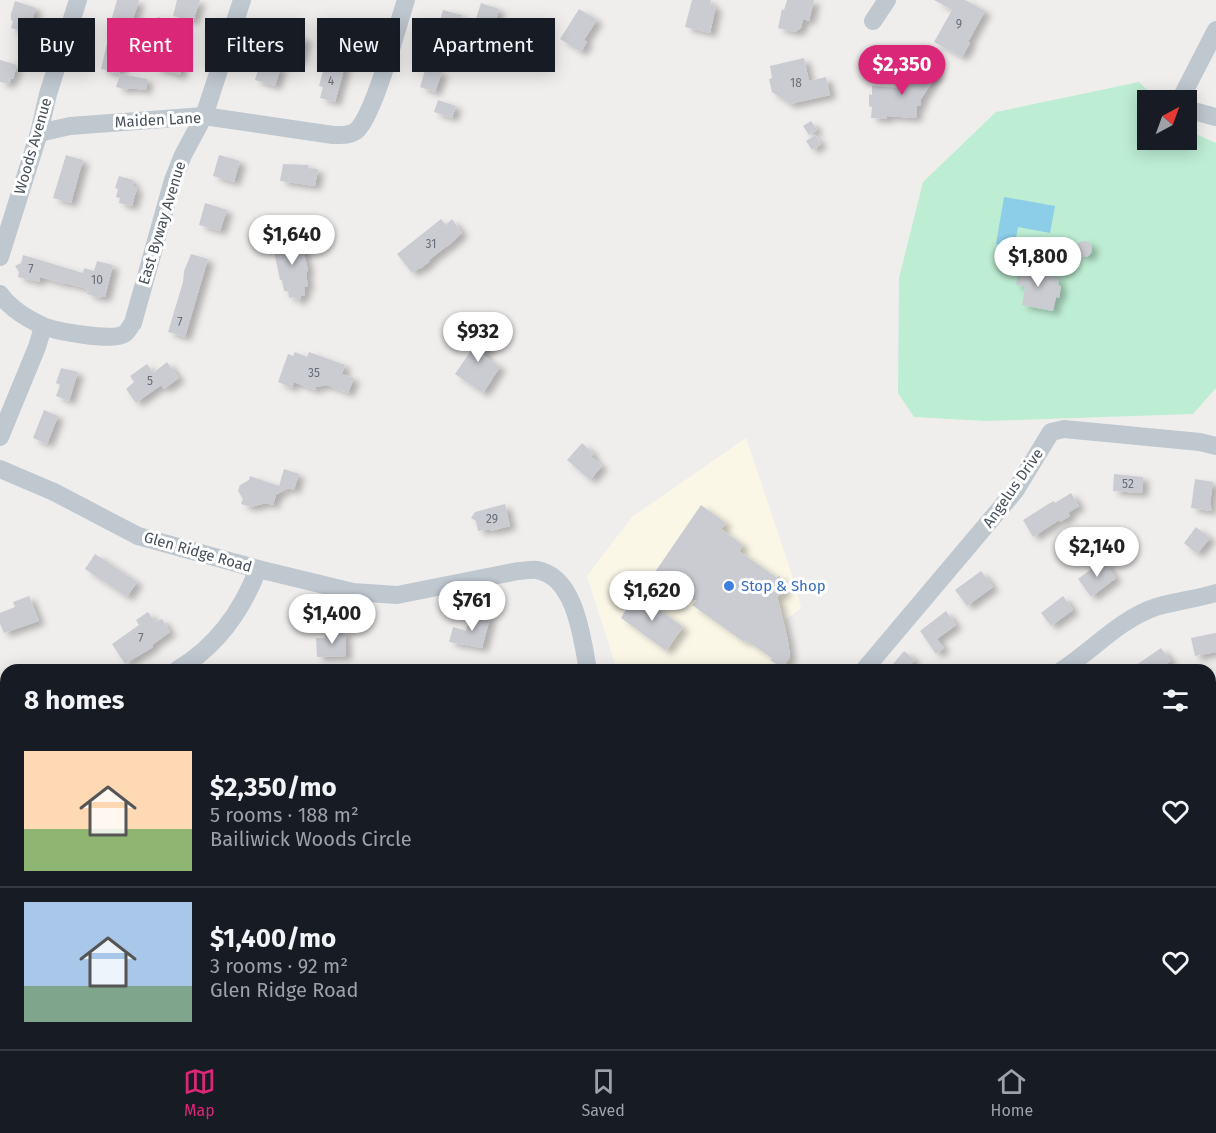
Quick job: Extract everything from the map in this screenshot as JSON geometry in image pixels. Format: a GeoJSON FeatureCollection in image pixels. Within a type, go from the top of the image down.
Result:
{"type":"FeatureCollection","features":[{"type":"Feature","properties":{"kind":"street","name":"Woods Avenue"},"geometry":{"type":"LineString","coordinates":[[0,257],[78,0]]}},
{"type":"Feature","properties":{"kind":"street","name":"East Byway Avenue"},"geometry":{"type":"LineString","coordinates":[[43,327],[117,337],[124,334],[133,323],[173,180],[183,154],[204,116],[242,0]]}},
{"type":"Feature","properties":{"kind":"street","name":"Maiden Lane"},"geometry":{"type":"LineString","coordinates":[[39,133],[70,126],[204,116],[333,135],[349,135],[355,132],[362,123],[374,100],[406,0]]}},
{"type":"Feature","properties":{"kind":"street"},"geometry":{"type":"LineString","coordinates":[[873,21],[887,0]]}},
{"type":"Feature","properties":{"kind":"street"},"geometry":{"type":"LineString","coordinates":[[1185,90],[1216,30]]}},
{"type":"Feature","properties":{"kind":"street"},"geometry":{"type":"LineString","coordinates":[[1197,112],[1216,117]]}},
{"type":"Feature","properties":{"kind":"street"},"geometry":{"type":"LineString","coordinates":[[0,294],[8,304],[43,327],[0,437]]}},
{"type":"Feature","properties":{"kind":"street","name":"Angelus Drive"},"geometry":{"type":"LineString","coordinates":[[869,664],[1015,491],[1051,432],[1064,429],[1200,441],[1216,446]]}},
{"type":"Feature","properties":{"kind":"street","name":"Glen Ridge Road"},"geometry":{"type":"LineString","coordinates":[[0,469],[54,492],[138,536],[328,587],[398,596],[535,569],[547,573],[564,586],[573,605],[587,664]]}},
{"type":"Feature","properties":{"kind":"street"},"geometry":{"type":"LineString","coordinates":[[187,664],[225,631],[258,569]]}},
{"type":"Feature","properties":{"kind":"street"},"geometry":{"type":"LineString","coordinates":[[1070,664],[1128,621],[1155,608],[1216,593]]}},
{"type":"Feature","properties":{"kind":"shaded area"},"geometry":{"type":"Polygon","coordinates":[[[746,438],[801,608],[785,620],[791,660],[788,664],[615,664],[587,576],[632,517],[746,438]]]}},
{"type":"Feature","properties":{"kind":"green space"},"geometry":{"type":"Polygon","coordinates":[[[1139,82],[1147,90],[1137,90],[1137,150],[1197,150],[1197,134],[1216,143],[1216,388],[1193,414],[986,421],[914,417],[898,393],[899,278],[923,182],[996,112],[1139,82]]]}},
{"type":"Feature","properties":{"kind":"water"},"geometry":{"type":"Polygon","coordinates":[[[1004,197],[1055,206],[1050,233],[1018,227],[1014,248],[996,244],[1004,197]]]}},
{"type":"Feature","properties":{"kind":"building"},"geometry":{"type":"Polygon","coordinates":[[[117,0],[139,0],[133,18],[112,18],[117,0]]]}},
{"type":"Feature","properties":{"kind":"building"},"geometry":{"type":"Polygon","coordinates":[[[177,0],[200,0],[193,21],[193,18],[173,16],[177,0]]]}},
{"type":"Feature","properties":{"kind":"building"},"geometry":{"type":"Polygon","coordinates":[[[692,0],[711,0],[710,5],[716,6],[710,33],[685,27],[692,0]]]}},
{"type":"Feature","properties":{"kind":"building"},"geometry":{"type":"Polygon","coordinates":[[[787,0],[814,0],[809,21],[803,19],[801,28],[795,32],[778,28],[782,9],[784,10],[787,0]]]}},
{"type":"Feature","properties":{"kind":"building"},"geometry":{"type":"Polygon","coordinates":[[[934,0],[965,0],[985,11],[962,57],[934,42],[952,10],[934,0]]]}},
{"type":"Feature","properties":{"kind":"building"},"geometry":{"type":"Polygon","coordinates":[[[15,1],[36,8],[33,18],[18,18],[18,30],[11,28],[13,21],[11,14],[15,1]]]}},
{"type":"Feature","properties":{"kind":"building"},"geometry":{"type":"Polygon","coordinates":[[[481,3],[499,9],[497,18],[476,18],[481,3]]]}},
{"type":"Feature","properties":{"kind":"building"},"geometry":{"type":"Polygon","coordinates":[[[579,9],[597,20],[584,40],[587,42],[581,52],[560,39],[579,9]]]}},
{"type":"Feature","properties":{"kind":"building"},"geometry":{"type":"Polygon","coordinates":[[[443,10],[462,15],[461,18],[441,18],[443,10]]]}},
{"type":"Feature","properties":{"kind":"building"},"geometry":{"type":"Polygon","coordinates":[[[107,44],[107,71],[101,69],[107,44]]]}},
{"type":"Feature","properties":{"kind":"building"},"geometry":{"type":"Polygon","coordinates":[[[804,58],[809,81],[826,77],[830,95],[790,104],[772,92],[769,79],[772,78],[770,66],[804,58]]]}},
{"type":"Feature","properties":{"kind":"building"},"geometry":{"type":"Polygon","coordinates":[[[0,60],[17,65],[9,84],[0,82],[0,60]]]}},
{"type":"Feature","properties":{"kind":"building"},"geometry":{"type":"Polygon","coordinates":[[[922,63],[938,73],[921,99],[920,106],[917,106],[916,118],[887,116],[887,119],[871,118],[872,107],[869,106],[869,94],[872,95],[872,86],[901,88],[907,79],[911,82],[922,63]]]}},
{"type":"Feature","properties":{"kind":"building"},"geometry":{"type":"Polygon","coordinates":[[[258,72],[279,72],[275,86],[255,80],[258,72]]]}},
{"type":"Feature","properties":{"kind":"building"},"geometry":{"type":"Polygon","coordinates":[[[323,72],[343,72],[335,102],[320,98],[323,87],[319,86],[323,72]]]}},
{"type":"Feature","properties":{"kind":"building"},"geometry":{"type":"Polygon","coordinates":[[[424,72],[442,72],[435,92],[420,87],[424,72]]]}},
{"type":"Feature","properties":{"kind":"building"},"geometry":{"type":"Polygon","coordinates":[[[120,74],[147,79],[146,90],[128,88],[127,90],[116,87],[120,74]]]}},
{"type":"Feature","properties":{"kind":"building"},"geometry":{"type":"Polygon","coordinates":[[[438,100],[456,106],[452,118],[434,112],[438,100]]]}},
{"type":"Feature","properties":{"kind":"building"},"geometry":{"type":"Polygon","coordinates":[[[811,121],[817,130],[809,135],[803,126],[811,121]]]}},
{"type":"Feature","properties":{"kind":"building"},"geometry":{"type":"Polygon","coordinates":[[[815,135],[821,144],[812,150],[806,141],[815,135]]]}},
{"type":"Feature","properties":{"kind":"building"},"geometry":{"type":"Polygon","coordinates":[[[66,155],[83,160],[71,203],[53,198],[66,155]]]}},
{"type":"Feature","properties":{"kind":"building"},"geometry":{"type":"Polygon","coordinates":[[[219,155],[240,161],[234,182],[213,176],[219,155]]]}},
{"type":"Feature","properties":{"kind":"building"},"geometry":{"type":"Polygon","coordinates":[[[283,164],[309,165],[308,168],[318,169],[315,186],[280,181],[283,164]]]}},
{"type":"Feature","properties":{"kind":"building"},"geometry":{"type":"Polygon","coordinates":[[[119,176],[133,180],[132,186],[137,188],[132,206],[119,203],[120,198],[116,197],[118,189],[115,188],[119,176]]]}},
{"type":"Feature","properties":{"kind":"building"},"geometry":{"type":"Polygon","coordinates":[[[205,203],[227,210],[220,231],[199,225],[205,203]]]}},
{"type":"Feature","properties":{"kind":"building"},"geometry":{"type":"Polygon","coordinates":[[[441,219],[446,225],[452,219],[462,233],[420,269],[412,273],[397,254],[441,219]]]}},
{"type":"Feature","properties":{"kind":"building"},"geometry":{"type":"Polygon","coordinates":[[[300,236],[308,270],[306,273],[308,287],[304,287],[305,295],[301,296],[299,303],[294,297],[289,298],[288,291],[284,291],[272,241],[300,236]]]}},
{"type":"Feature","properties":{"kind":"building"},"geometry":{"type":"Polygon","coordinates":[[[1081,241],[1087,241],[1092,249],[1090,255],[1081,257],[1076,252],[1076,246],[1081,241]]]}},
{"type":"Feature","properties":{"kind":"building"},"geometry":{"type":"Polygon","coordinates":[[[191,254],[208,259],[185,337],[168,332],[183,282],[184,271],[191,254]]]}},
{"type":"Feature","properties":{"kind":"building"},"geometry":{"type":"Polygon","coordinates":[[[23,255],[83,273],[84,268],[94,271],[97,261],[113,265],[105,297],[87,294],[88,289],[40,277],[39,282],[18,277],[19,272],[15,266],[21,263],[23,255]]]}},
{"type":"Feature","properties":{"kind":"building"},"geometry":{"type":"Polygon","coordinates":[[[1020,261],[1034,263],[1033,273],[1059,278],[1058,285],[1061,286],[1059,298],[1056,297],[1053,311],[1022,305],[1025,287],[1016,285],[1020,261]]]}},
{"type":"Feature","properties":{"kind":"building"},"geometry":{"type":"Polygon","coordinates":[[[471,327],[492,342],[483,355],[500,367],[483,393],[455,374],[474,346],[463,336],[471,327]]]}},
{"type":"Feature","properties":{"kind":"building"},"geometry":{"type":"Polygon","coordinates":[[[295,352],[307,357],[309,352],[345,365],[342,374],[354,378],[348,393],[327,385],[316,387],[315,390],[294,382],[292,388],[278,382],[288,354],[293,356],[295,352]]]}},
{"type":"Feature","properties":{"kind":"building"},"geometry":{"type":"Polygon","coordinates":[[[167,362],[179,378],[164,389],[161,385],[136,403],[126,389],[134,382],[130,376],[147,364],[153,373],[167,362]]]}},
{"type":"Feature","properties":{"kind":"building"},"geometry":{"type":"Polygon","coordinates":[[[61,368],[78,372],[69,401],[56,396],[60,385],[56,383],[61,368]]]}},
{"type":"Feature","properties":{"kind":"building"},"geometry":{"type":"Polygon","coordinates":[[[44,410],[58,416],[47,444],[33,438],[44,410]]]}},
{"type":"Feature","properties":{"kind":"building"},"geometry":{"type":"Polygon","coordinates":[[[582,443],[594,454],[591,456],[602,466],[590,480],[567,460],[582,443]]]}},
{"type":"Feature","properties":{"kind":"building"},"geometry":{"type":"Polygon","coordinates":[[[284,469],[299,474],[294,490],[287,488],[276,495],[273,505],[266,503],[251,507],[241,504],[243,499],[238,491],[240,485],[249,480],[250,476],[279,486],[284,469]]]}},
{"type":"Feature","properties":{"kind":"building"},"geometry":{"type":"Polygon","coordinates":[[[1114,474],[1143,477],[1142,493],[1113,491],[1114,474]]]}},
{"type":"Feature","properties":{"kind":"building"},"geometry":{"type":"Polygon","coordinates":[[[1195,479],[1213,482],[1210,504],[1212,511],[1191,508],[1195,479]]]}},
{"type":"Feature","properties":{"kind":"building"},"geometry":{"type":"Polygon","coordinates":[[[1071,493],[1079,506],[1068,513],[1070,516],[1060,522],[1059,520],[1033,537],[1023,520],[1071,493]]]}},
{"type":"Feature","properties":{"kind":"building"},"geometry":{"type":"Polygon","coordinates":[[[505,504],[510,526],[491,531],[490,529],[478,531],[476,521],[471,518],[475,512],[505,504]]]}},
{"type":"Feature","properties":{"kind":"building","name":"Stop & Shop"},"geometry":{"type":"Polygon","coordinates":[[[701,505],[726,523],[721,529],[743,545],[739,551],[776,577],[780,576],[785,593],[777,596],[790,657],[785,664],[776,664],[770,660],[772,658],[745,640],[744,642],[692,605],[696,601],[655,572],[701,505]]]}},
{"type":"Feature","properties":{"kind":"building"},"geometry":{"type":"Polygon","coordinates":[[[1196,527],[1210,538],[1197,554],[1184,543],[1196,527]]]}},
{"type":"Feature","properties":{"kind":"building"},"geometry":{"type":"Polygon","coordinates":[[[95,554],[137,582],[127,597],[85,569],[95,554]]]}},
{"type":"Feature","properties":{"kind":"building"},"geometry":{"type":"Polygon","coordinates":[[[1103,560],[1116,578],[1091,597],[1078,579],[1103,560]]]}},
{"type":"Feature","properties":{"kind":"building"},"geometry":{"type":"Polygon","coordinates":[[[981,571],[993,587],[967,606],[955,590],[981,571]]]}},
{"type":"Feature","properties":{"kind":"building"},"geometry":{"type":"Polygon","coordinates":[[[636,593],[683,627],[666,651],[621,618],[636,593]]]}},
{"type":"Feature","properties":{"kind":"building"},"geometry":{"type":"Polygon","coordinates":[[[29,596],[39,621],[4,633],[0,624],[0,613],[15,607],[13,602],[29,596]]]}},
{"type":"Feature","properties":{"kind":"building"},"geometry":{"type":"Polygon","coordinates":[[[1063,596],[1073,610],[1051,626],[1041,613],[1063,596]]]}},
{"type":"Feature","properties":{"kind":"building"},"geometry":{"type":"Polygon","coordinates":[[[946,611],[956,625],[937,639],[944,648],[936,654],[920,631],[946,611]]]}},
{"type":"Feature","properties":{"kind":"building"},"geometry":{"type":"Polygon","coordinates":[[[148,612],[155,622],[162,619],[170,632],[152,645],[153,647],[125,664],[112,644],[139,625],[136,620],[148,612]]]}},
{"type":"Feature","properties":{"kind":"building"},"geometry":{"type":"Polygon","coordinates":[[[471,613],[490,618],[482,648],[449,642],[453,627],[466,631],[471,613]]]}},
{"type":"Feature","properties":{"kind":"building"},"geometry":{"type":"Polygon","coordinates":[[[345,631],[346,656],[317,657],[316,638],[325,638],[325,632],[345,631]]]}},
{"type":"Feature","properties":{"kind":"building"},"geometry":{"type":"Polygon","coordinates":[[[1216,633],[1216,652],[1195,656],[1191,638],[1216,633]]]}},
{"type":"Feature","properties":{"kind":"building"},"geometry":{"type":"Polygon","coordinates":[[[1161,648],[1171,661],[1167,664],[1138,664],[1161,648]]]}},
{"type":"Feature","properties":{"kind":"building"},"geometry":{"type":"Polygon","coordinates":[[[904,651],[915,660],[911,664],[893,664],[904,651]]]}},
{"type":"Feature","properties":{"kind":"place","name":"Stop & Shop"},"geometry":{"type":"Point","coordinates":[729,586]}}]}
